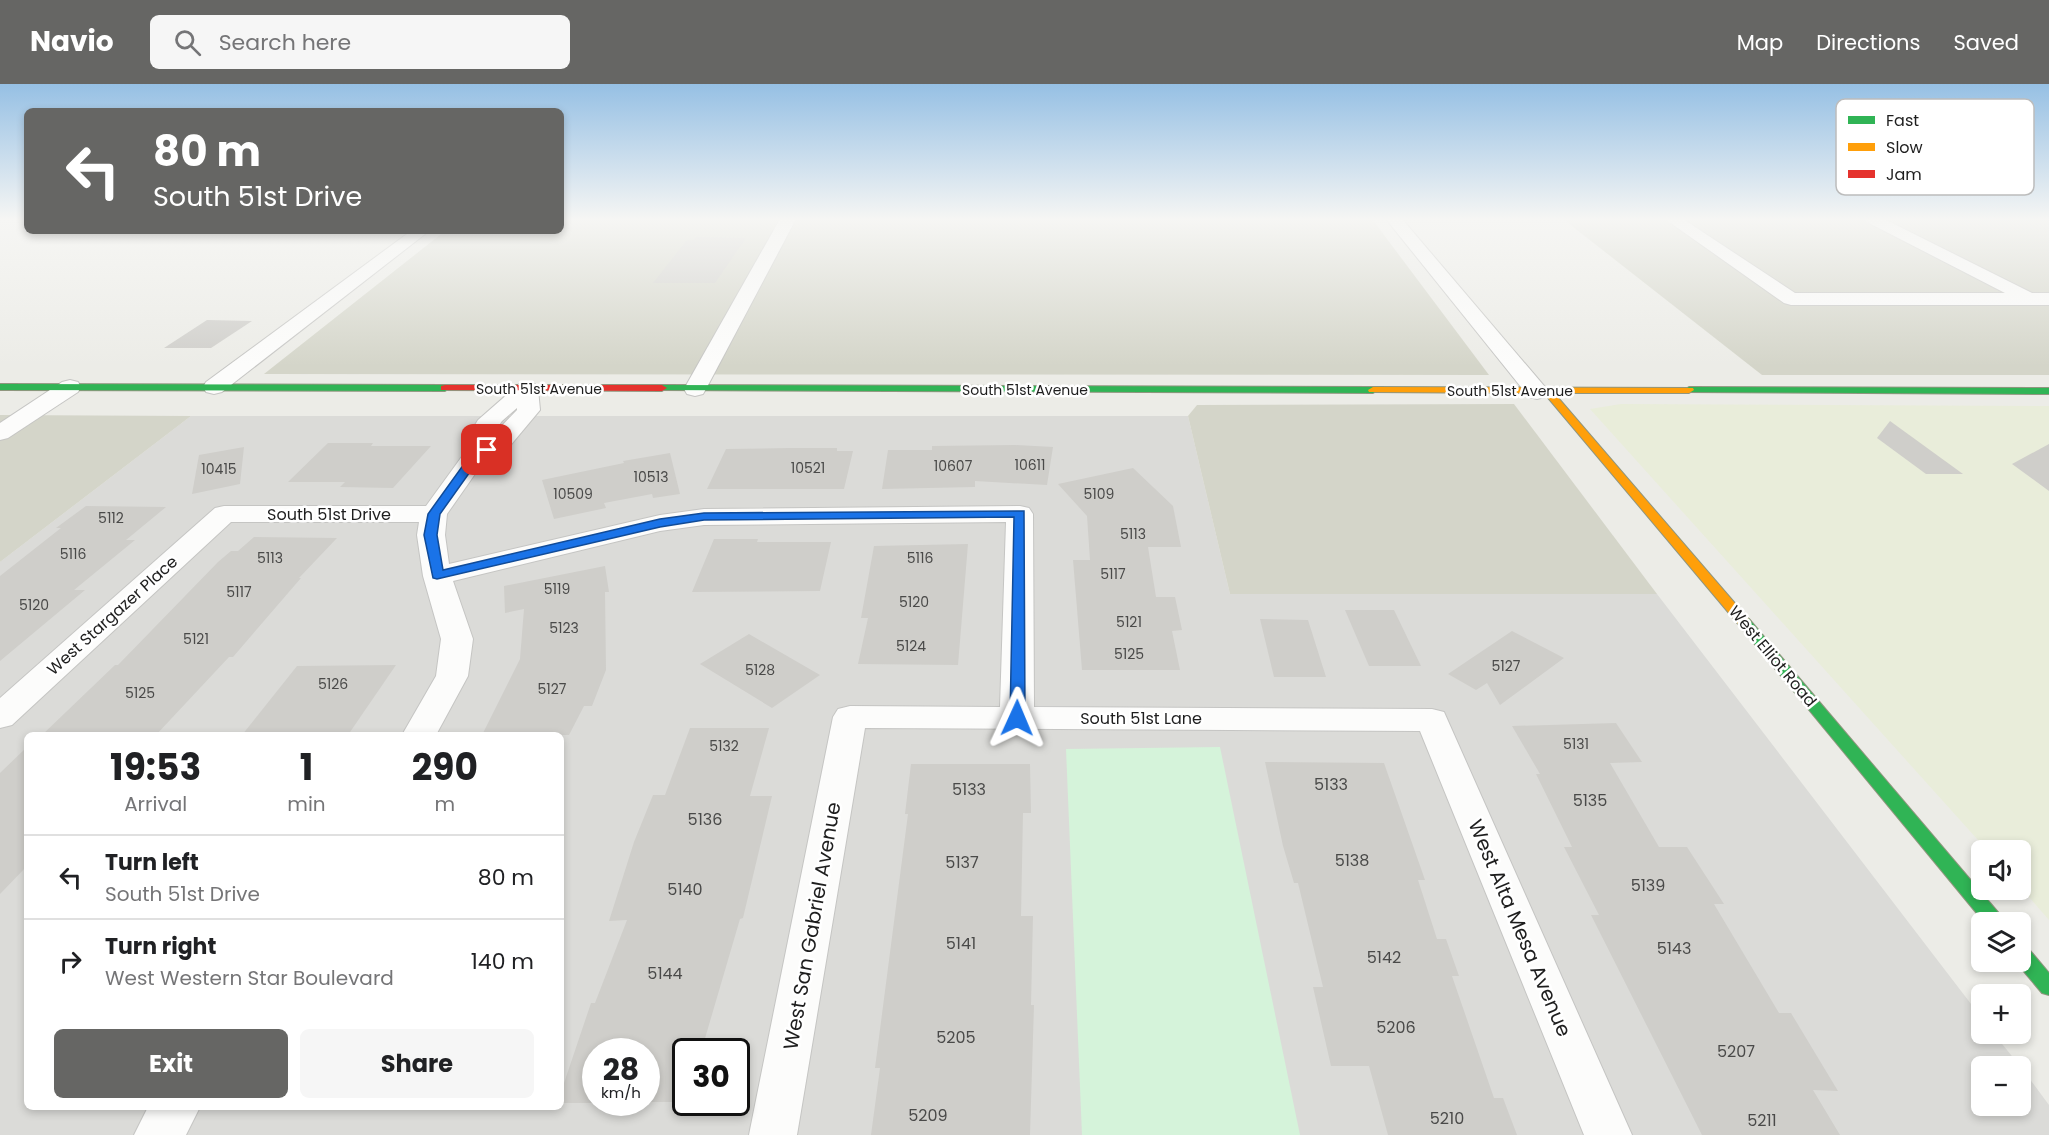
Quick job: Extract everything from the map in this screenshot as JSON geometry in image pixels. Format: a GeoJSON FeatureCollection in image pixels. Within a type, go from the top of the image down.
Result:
{"type":"FeatureCollection","features":[{"type":"Feature","properties":{"kind":"main road","name":"South 51st Avenue"},"geometry":{"type":"LineString","coordinates":[[0,387],[1543,392],[2049,391]]}},
{"type":"Feature","properties":{"kind":"main road","name":"West Elliot Road"},"geometry":{"type":"LineString","coordinates":[[1543,392],[1813,703],[1987,912]]}},
{"type":"Feature","properties":{"kind":"main road"},"geometry":{"type":"LineString","coordinates":[[2031,966],[2049,987]]}},
{"type":"Feature","properties":{"kind":"street"},"geometry":{"type":"LineString","coordinates":[[213,387],[372,268]]}},
{"type":"Feature","properties":{"kind":"street"},"geometry":{"type":"LineString","coordinates":[[695,389],[761,268]]}},
{"type":"Feature","properties":{"kind":"street","name":"West Elliot Road"},"geometry":{"type":"LineString","coordinates":[[1436,268],[1543,392]]}},
{"type":"Feature","properties":{"kind":"street"},"geometry":{"type":"LineString","coordinates":[[1745,268],[1791,299],[2049,299]]}},
{"type":"Feature","properties":{"kind":"street"},"geometry":{"type":"LineString","coordinates":[[1969,268],[2029,299]]}},
{"type":"Feature","properties":{"kind":"street"},"geometry":{"type":"LineString","coordinates":[[0,433],[70,387]]}},
{"type":"Feature","properties":{"kind":"street"},"geometry":{"type":"LineString","coordinates":[[420,732],[452,676],[457,639],[437,576],[431,535],[434,514],[473,459],[501,441],[529,410],[527,388]]}},
{"type":"Feature","properties":{"kind":"street","name":"South 51st Drive"},"geometry":{"type":"LineString","coordinates":[[224,514],[434,514]]}},
{"type":"Feature","properties":{"kind":"street","name":"West Stargazer Place"},"geometry":{"type":"LineString","coordinates":[[0,717],[224,514]]}},
{"type":"Feature","properties":{"kind":"street"},"geometry":{"type":"LineString","coordinates":[[437,576],[660,523],[704,517],[1020,514],[1017,718]]}},
{"type":"Feature","properties":{"kind":"street","name":"South 51st Lane"},"geometry":{"type":"LineString","coordinates":[[850,717],[1432,720]]}},
{"type":"Feature","properties":{"kind":"street","name":"West San Gabriel Avenue"},"geometry":{"type":"LineString","coordinates":[[773,1135],[850,717]]}},
{"type":"Feature","properties":{"kind":"street","name":"West Alta Mesa Avenue"},"geometry":{"type":"LineString","coordinates":[[1432,720],[1608,1135]]}},
{"type":"Feature","properties":{"kind":"street"},"geometry":{"type":"LineString","coordinates":[[158,1135],[174,1110]]}},
{"type":"Feature","properties":{"kind":"shaded area"},"geometry":{"type":"Polygon","coordinates":[[[398,268],[1409,268],[1489,375],[264,374],[398,268]]]}},
{"type":"Feature","properties":{"kind":"shaded area"},"geometry":{"type":"Polygon","coordinates":[[[1626,268],[2049,268],[2049,375],[1762,375],[1626,268]]]}},
{"type":"Feature","properties":{"kind":"shaded area"},"geometry":{"type":"Polygon","coordinates":[[[1514,404],[1657,594],[1230,594],[1188,416],[1197,405],[1514,404]]]}},
{"type":"Feature","properties":{"kind":"shaded area"},"geometry":{"type":"Polygon","coordinates":[[[0,415],[191,416],[0,562],[0,415]]]}},
{"type":"Feature","properties":{"kind":"shaded area"},"geometry":{"type":"Polygon","coordinates":[[[191,416],[1188,416],[1230,594],[1657,594],[1971,1004],[1971,1044],[2002,1044],[2012,1056],[1971,1056],[1971,1116],[2031,1116],[2031,1081],[2049,1105],[2049,1135],[0,1135],[0,562],[191,416]]]}},
{"type":"Feature","properties":{"kind":"green space"},"geometry":{"type":"Polygon","coordinates":[[[1621,404],[2049,406],[2049,920],[2031,899],[2031,840],[1978,840],[1590,409],[1621,404]]]}},
{"type":"Feature","properties":{"kind":"green space"},"geometry":{"type":"Polygon","coordinates":[[[1220,747],[1300,1135],[1082,1135],[1066,749],[1220,747]]]}},
{"type":"Feature","properties":{"kind":"building"},"geometry":{"type":"Polygon","coordinates":[[[665,268],[725,268],[715,283],[653,283],[665,268]]]}},
{"type":"Feature","properties":{"kind":"building"},"geometry":{"type":"Polygon","coordinates":[[[207,320],[252,321],[211,348],[164,348],[207,320]]]}},
{"type":"Feature","properties":{"kind":"building"},"geometry":{"type":"Polygon","coordinates":[[[1890,421],[1963,474],[1926,474],[1877,438],[1890,421]]]}},
{"type":"Feature","properties":{"kind":"building"},"geometry":{"type":"Polygon","coordinates":[[[328,443],[431,446],[393,488],[340,487],[345,482],[288,482],[328,443]]]}},
{"type":"Feature","properties":{"kind":"building"},"geometry":{"type":"Polygon","coordinates":[[[2049,444],[2049,491],[2012,464],[2049,444]]]}},
{"type":"Feature","properties":{"kind":"building"},"geometry":{"type":"Polygon","coordinates":[[[932,446],[1053,447],[1047,485],[975,481],[975,487],[882,489],[888,450],[932,450],[932,446]]]}},
{"type":"Feature","properties":{"kind":"building"},"geometry":{"type":"Polygon","coordinates":[[[244,447],[240,484],[192,494],[199,455],[244,447]]]}},
{"type":"Feature","properties":{"kind":"building"},"geometry":{"type":"Polygon","coordinates":[[[837,448],[837,451],[853,451],[844,489],[707,489],[726,449],[837,448]]]}},
{"type":"Feature","properties":{"kind":"building"},"geometry":{"type":"Polygon","coordinates":[[[670,453],[680,494],[653,498],[652,494],[604,503],[606,508],[554,519],[542,480],[624,463],[623,461],[670,453]]]}},
{"type":"Feature","properties":{"kind":"building"},"geometry":{"type":"Polygon","coordinates":[[[1133,468],[1173,506],[1181,547],[1148,547],[1156,597],[1175,597],[1182,630],[1172,631],[1180,670],[1082,670],[1073,560],[1090,560],[1087,516],[1058,484],[1133,468]]]}},
{"type":"Feature","properties":{"kind":"building"},"geometry":{"type":"Polygon","coordinates":[[[86,506],[166,507],[126,540],[135,540],[74,590],[85,590],[0,661],[0,576],[61,528],[56,528],[86,506]]]}},
{"type":"Feature","properties":{"kind":"building"},"geometry":{"type":"Polygon","coordinates":[[[254,537],[337,538],[299,578],[301,578],[233,657],[229,657],[159,732],[45,732],[115,665],[118,665],[218,562],[231,551],[238,551],[254,537]]]}},
{"type":"Feature","properties":{"kind":"building"},"geometry":{"type":"Polygon","coordinates":[[[714,539],[758,539],[757,542],[831,542],[820,591],[692,592],[714,539]]]}},
{"type":"Feature","properties":{"kind":"building"},"geometry":{"type":"Polygon","coordinates":[[[968,544],[958,665],[858,664],[868,618],[861,618],[874,546],[968,544]]]}},
{"type":"Feature","properties":{"kind":"building"},"geometry":{"type":"Polygon","coordinates":[[[605,566],[609,592],[605,592],[606,670],[592,706],[584,706],[569,735],[564,735],[564,732],[484,732],[520,659],[524,609],[505,613],[504,586],[605,566]]]}},
{"type":"Feature","properties":{"kind":"building"},"geometry":{"type":"Polygon","coordinates":[[[1345,610],[1394,610],[1421,666],[1369,666],[1345,610]]]}},
{"type":"Feature","properties":{"kind":"building"},"geometry":{"type":"Polygon","coordinates":[[[1260,619],[1308,620],[1326,677],[1274,677],[1260,619]]]}},
{"type":"Feature","properties":{"kind":"building"},"geometry":{"type":"Polygon","coordinates":[[[1512,631],[1564,658],[1500,705],[1487,683],[1476,690],[1448,674],[1512,631]]]}},
{"type":"Feature","properties":{"kind":"building"},"geometry":{"type":"Polygon","coordinates":[[[749,634],[820,675],[772,708],[700,664],[749,634]]]}},
{"type":"Feature","properties":{"kind":"building"},"geometry":{"type":"Polygon","coordinates":[[[396,665],[350,732],[244,732],[297,666],[396,665]]]}},
{"type":"Feature","properties":{"kind":"building"},"geometry":{"type":"Polygon","coordinates":[[[1616,723],[1642,762],[1610,763],[1659,847],[1687,847],[1724,904],[1714,904],[1779,1013],[1791,1013],[1838,1091],[1813,1090],[1840,1135],[1702,1135],[1591,915],[1599,915],[1564,847],[1572,847],[1536,774],[1540,774],[1512,726],[1616,723]]]}},
{"type":"Feature","properties":{"kind":"building"},"geometry":{"type":"Polygon","coordinates":[[[690,728],[769,728],[750,796],[772,796],[743,918],[740,919],[705,1038],[672,1038],[672,1102],[660,1102],[660,1038],[582,1038],[582,1103],[564,1103],[564,1083],[591,1003],[595,1003],[627,920],[609,921],[634,842],[653,795],[665,795],[690,728]]]}},
{"type":"Feature","properties":{"kind":"building"},"geometry":{"type":"Polygon","coordinates":[[[24,750],[24,869],[0,894],[0,773],[24,750]]]}},
{"type":"Feature","properties":{"kind":"building"},"geometry":{"type":"Polygon","coordinates":[[[1265,762],[1384,763],[1425,880],[1418,880],[1437,939],[1446,939],[1459,976],[1452,976],[1494,1098],[1503,1098],[1517,1135],[1388,1135],[1369,1066],[1331,1066],[1313,987],[1323,987],[1298,883],[1294,883],[1283,846],[1265,762]]]}},
{"type":"Feature","properties":{"kind":"building"},"geometry":{"type":"Polygon","coordinates":[[[911,764],[1030,764],[1031,813],[1023,813],[1021,916],[1033,916],[1031,1005],[1034,1005],[1030,1135],[871,1135],[880,1068],[875,1068],[908,814],[905,814],[911,764]]]}},
{"type":"Feature","properties":{"kind":"traffic: fast"},"geometry":{"type":"LineString","coordinates":[[0,387],[445,388]]}},
{"type":"Feature","properties":{"kind":"traffic: fast"},"geometry":{"type":"LineString","coordinates":[[662,388],[1373,390]]}},
{"type":"Feature","properties":{"kind":"traffic: fast"},"geometry":{"type":"LineString","coordinates":[[1689,390],[2049,391]]}},
{"type":"Feature","properties":{"kind":"traffic: fast"},"geometry":{"type":"LineString","coordinates":[[1744,622],[1987,912]]}},
{"type":"Feature","properties":{"kind":"traffic: fast"},"geometry":{"type":"LineString","coordinates":[[2031,966],[2049,987]]}},
{"type":"Feature","properties":{"kind":"traffic: slow"},"geometry":{"type":"LineString","coordinates":[[1373,390],[1689,390]]}},
{"type":"Feature","properties":{"kind":"traffic: slow"},"geometry":{"type":"LineString","coordinates":[[1548,392],[1744,622]]}},
{"type":"Feature","properties":{"kind":"traffic: jam"},"geometry":{"type":"LineString","coordinates":[[445,388],[662,388]]}},
{"type":"Feature","properties":{"kind":"route"},"geometry":{"type":"LineString","coordinates":[[487,450],[473,459],[434,514],[431,535],[437,576],[660,523],[704,517],[1020,514],[1017,718]]}}]}
